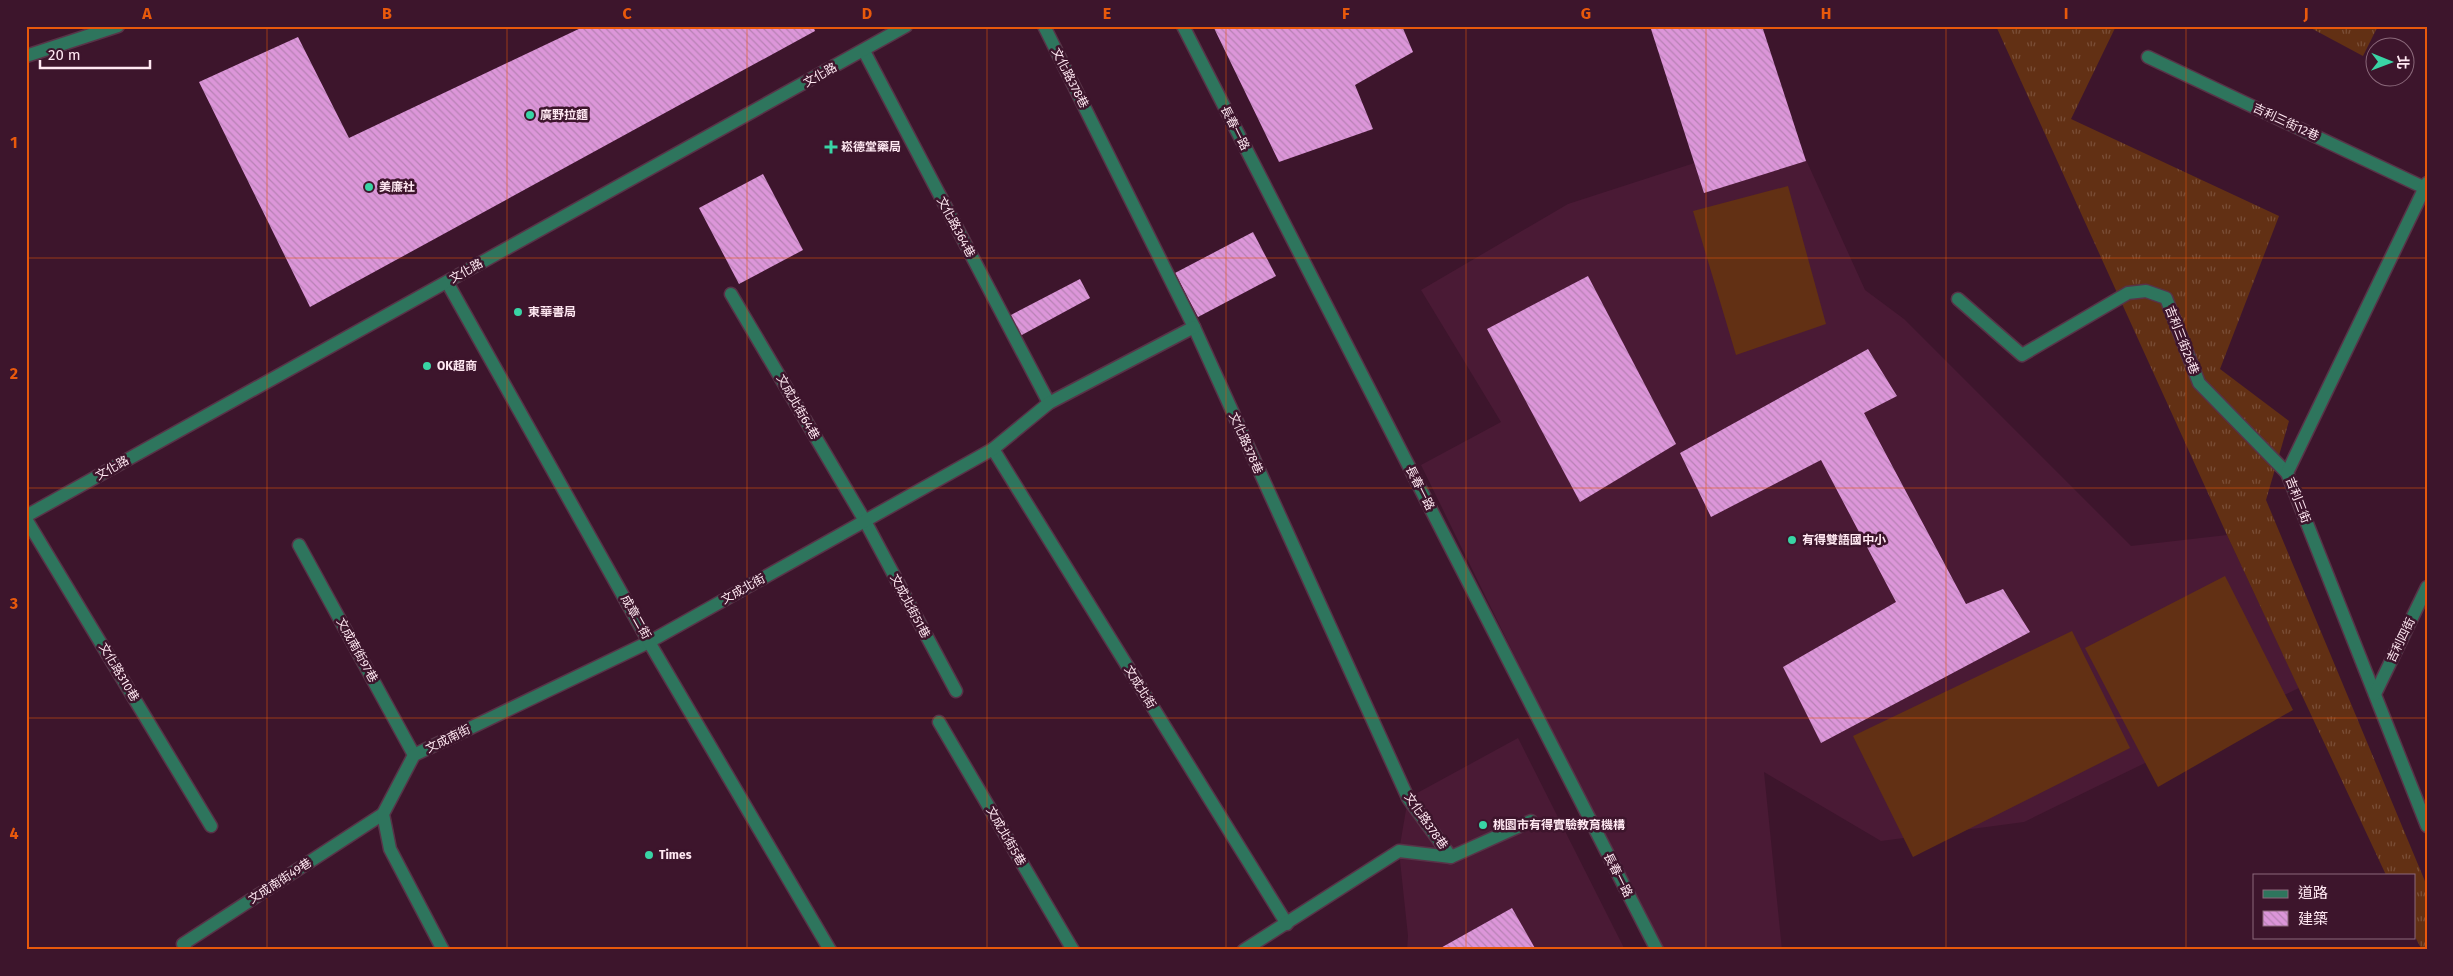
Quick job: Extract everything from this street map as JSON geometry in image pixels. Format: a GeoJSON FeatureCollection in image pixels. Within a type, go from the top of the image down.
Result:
{"type":"FeatureCollection","features":[{"type":"Feature","properties":{"kind":"street"},"geometry":{"type":"LineString","coordinates":[[26,56],[118,26]]}},
{"type":"Feature","properties":{"kind":"street","name":"文化路378巷"},"geometry":{"type":"LineString","coordinates":[[1044,26],[1194,327],[1408,798],[1450,857]]}},
{"type":"Feature","properties":{"kind":"street","name":"長春一路"},"geometry":{"type":"LineString","coordinates":[[1183,26],[1657,950]]}},
{"type":"Feature","properties":{"kind":"street","name":"文化路"},"geometry":{"type":"LineString","coordinates":[[26,518],[864,51],[898,28]]}},
{"type":"Feature","properties":{"kind":"street","name":"文化路364巷"},"geometry":{"type":"LineString","coordinates":[[864,51],[1049,403]]}},
{"type":"Feature","properties":{"kind":"street","name":"吉利三街12巷"},"geometry":{"type":"LineString","coordinates":[[2148,58],[2426,185]]}},
{"type":"Feature","properties":{"kind":"street","name":"吉利三街"},"geometry":{"type":"LineString","coordinates":[[2426,185],[2287,473],[2427,826]]}},
{"type":"Feature","properties":{"kind":"street","name":"成章二街"},"geometry":{"type":"LineString","coordinates":[[448,282],[649,642],[830,950]]}},
{"type":"Feature","properties":{"kind":"street","name":"吉利三街26巷"},"geometry":{"type":"LineString","coordinates":[[1958,299],[2022,355],[2128,293],[2146,291],[2166,298],[2199,383],[2287,473]]}},
{"type":"Feature","properties":{"kind":"street","name":"文成北街64巷"},"geometry":{"type":"LineString","coordinates":[[731,294],[865,521]]}},
{"type":"Feature","properties":{"kind":"street","name":"文成北街"},"geometry":{"type":"LineString","coordinates":[[649,642],[993,449],[1049,403],[1194,327]]}},
{"type":"Feature","properties":{"kind":"street","name":"文成北街"},"geometry":{"type":"LineString","coordinates":[[993,449],[1287,924]]}},
{"type":"Feature","properties":{"kind":"street","name":"文化路310巷"},"geometry":{"type":"LineString","coordinates":[[26,518],[212,826]]}},
{"type":"Feature","properties":{"kind":"street","name":"文成北街51巷"},"geometry":{"type":"LineString","coordinates":[[865,521],[956,691]]}},
{"type":"Feature","properties":{"kind":"street","name":"文成南街97巷"},"geometry":{"type":"LineString","coordinates":[[299,545],[414,755]]}},
{"type":"Feature","properties":{"kind":"street","name":"吉利四街"},"geometry":{"type":"LineString","coordinates":[[2375,694],[2427,587]]}},
{"type":"Feature","properties":{"kind":"street","name":"文成南街"},"geometry":{"type":"LineString","coordinates":[[383,814],[414,755],[649,642]]}},
{"type":"Feature","properties":{"kind":"street","name":"文成北街5巷"},"geometry":{"type":"LineString","coordinates":[[939,722],[1073,950]]}},
{"type":"Feature","properties":{"kind":"street"},"geometry":{"type":"LineString","coordinates":[[383,814],[390,849],[443,950]]}},
{"type":"Feature","properties":{"kind":"street","name":"文成南街49巷"},"geometry":{"type":"LineString","coordinates":[[186,950],[182,944],[383,814]]}},
{"type":"Feature","properties":{"kind":"street"},"geometry":{"type":"LineString","coordinates":[[1244,950],[1399,851],[1450,857],[1530,821]]}},
{"type":"Feature","properties":{"kind":"shaded area","name":"有得雙語國中小"},"geometry":{"type":"Polygon","coordinates":[[[1793,131],[1865,290],[1904,319],[2131,546],[2227,535],[2299,688],[2024,822],[1881,841],[1764,772],[1782,950],[1659,950],[1421,465],[1501,422],[1421,290],[1568,204],[1793,131]]]}},
{"type":"Feature","properties":{"kind":"shaded area","name":"桃園市有得實驗教育機構"},"geometry":{"type":"Polygon","coordinates":[[[1518,738],[1625,950],[1407,950],[1408,936],[1399,851],[1408,798],[1518,738]]]}},
{"type":"Feature","properties":{"kind":"green space"},"geometry":{"type":"Polygon","coordinates":[[[1996,26],[2116,26],[2071,119],[2279,216],[2220,369],[2289,421],[2266,500],[2427,886],[2427,950],[2422,950],[2416,938],[2416,874],[2386,874],[2227,535],[1996,26]]]}},
{"type":"Feature","properties":{"kind":"green space"},"geometry":{"type":"Polygon","coordinates":[[[2307,26],[2378,26],[2372,38],[2366,38],[2366,50],[2363,56],[2307,26]]]}},
{"type":"Feature","properties":{"kind":"green space"},"geometry":{"type":"Polygon","coordinates":[[[1788,186],[1826,324],[1736,355],[1693,211],[1788,186]]]}},
{"type":"Feature","properties":{"kind":"green space"},"geometry":{"type":"Polygon","coordinates":[[[2225,576],[2293,710],[2158,787],[2085,648],[2225,576]]]}},
{"type":"Feature","properties":{"kind":"green space"},"geometry":{"type":"Polygon","coordinates":[[[2072,631],[2130,748],[1913,857],[1853,736],[2072,631]]]}},
{"type":"Feature","properties":{"kind":"building"},"geometry":{"type":"Polygon","coordinates":[[[585,26],[813,26],[815,31],[310,307],[199,82],[298,37],[349,138],[585,26]]]}},
{"type":"Feature","properties":{"kind":"building"},"geometry":{"type":"Polygon","coordinates":[[[1213,26],[1402,26],[1413,52],[1355,85],[1373,129],[1279,162],[1213,26]]]}},
{"type":"Feature","properties":{"kind":"building"},"geometry":{"type":"Polygon","coordinates":[[[1650,26],[1762,26],[1806,161],[1704,193],[1650,26]]]}},
{"type":"Feature","properties":{"kind":"building"},"geometry":{"type":"Polygon","coordinates":[[[763,174],[803,250],[739,284],[699,208],[763,174]]]}},
{"type":"Feature","properties":{"kind":"building"},"geometry":{"type":"Polygon","coordinates":[[[1253,232],[1276,276],[1198,317],[1175,273],[1253,232]]]}},
{"type":"Feature","properties":{"kind":"building"},"geometry":{"type":"Polygon","coordinates":[[[1588,276],[1676,444],[1580,502],[1487,329],[1588,276]]]}},
{"type":"Feature","properties":{"kind":"building"},"geometry":{"type":"Polygon","coordinates":[[[1080,279],[1090,298],[1020,336],[1009,316],[1080,279]]]}},
{"type":"Feature","properties":{"kind":"building"},"geometry":{"type":"Polygon","coordinates":[[[1868,349],[1897,396],[1864,413],[1966,604],[2003,589],[2030,632],[1821,743],[1783,667],[1896,602],[1821,460],[1711,517],[1680,453],[1868,349]]]}},
{"type":"Feature","properties":{"kind":"building"},"geometry":{"type":"Polygon","coordinates":[[[1512,908],[1536,950],[1437,950],[1512,908]]]}},
{"type":"Feature","properties":{"kind":"place","name":"廣野拉麵"},"geometry":{"type":"Point","coordinates":[530,115]}},
{"type":"Feature","properties":{"kind":"place","name":"崧德堂藥局"},"geometry":{"type":"Point","coordinates":[831,147]}},
{"type":"Feature","properties":{"kind":"place","name":"美廉社"},"geometry":{"type":"Point","coordinates":[369,187]}},
{"type":"Feature","properties":{"kind":"place","name":"東華書局"},"geometry":{"type":"Point","coordinates":[518,312]}},
{"type":"Feature","properties":{"kind":"place","name":"OK超商"},"geometry":{"type":"Point","coordinates":[427,366]}},
{"type":"Feature","properties":{"kind":"place","name":"有得雙語國中小"},"geometry":{"type":"Point","coordinates":[1792,540]}},
{"type":"Feature","properties":{"kind":"place","name":"桃園市有得實驗教育機構"},"geometry":{"type":"Point","coordinates":[1483,825]}},
{"type":"Feature","properties":{"kind":"place","name":"Times"},"geometry":{"type":"Point","coordinates":[649,855]}}]}
